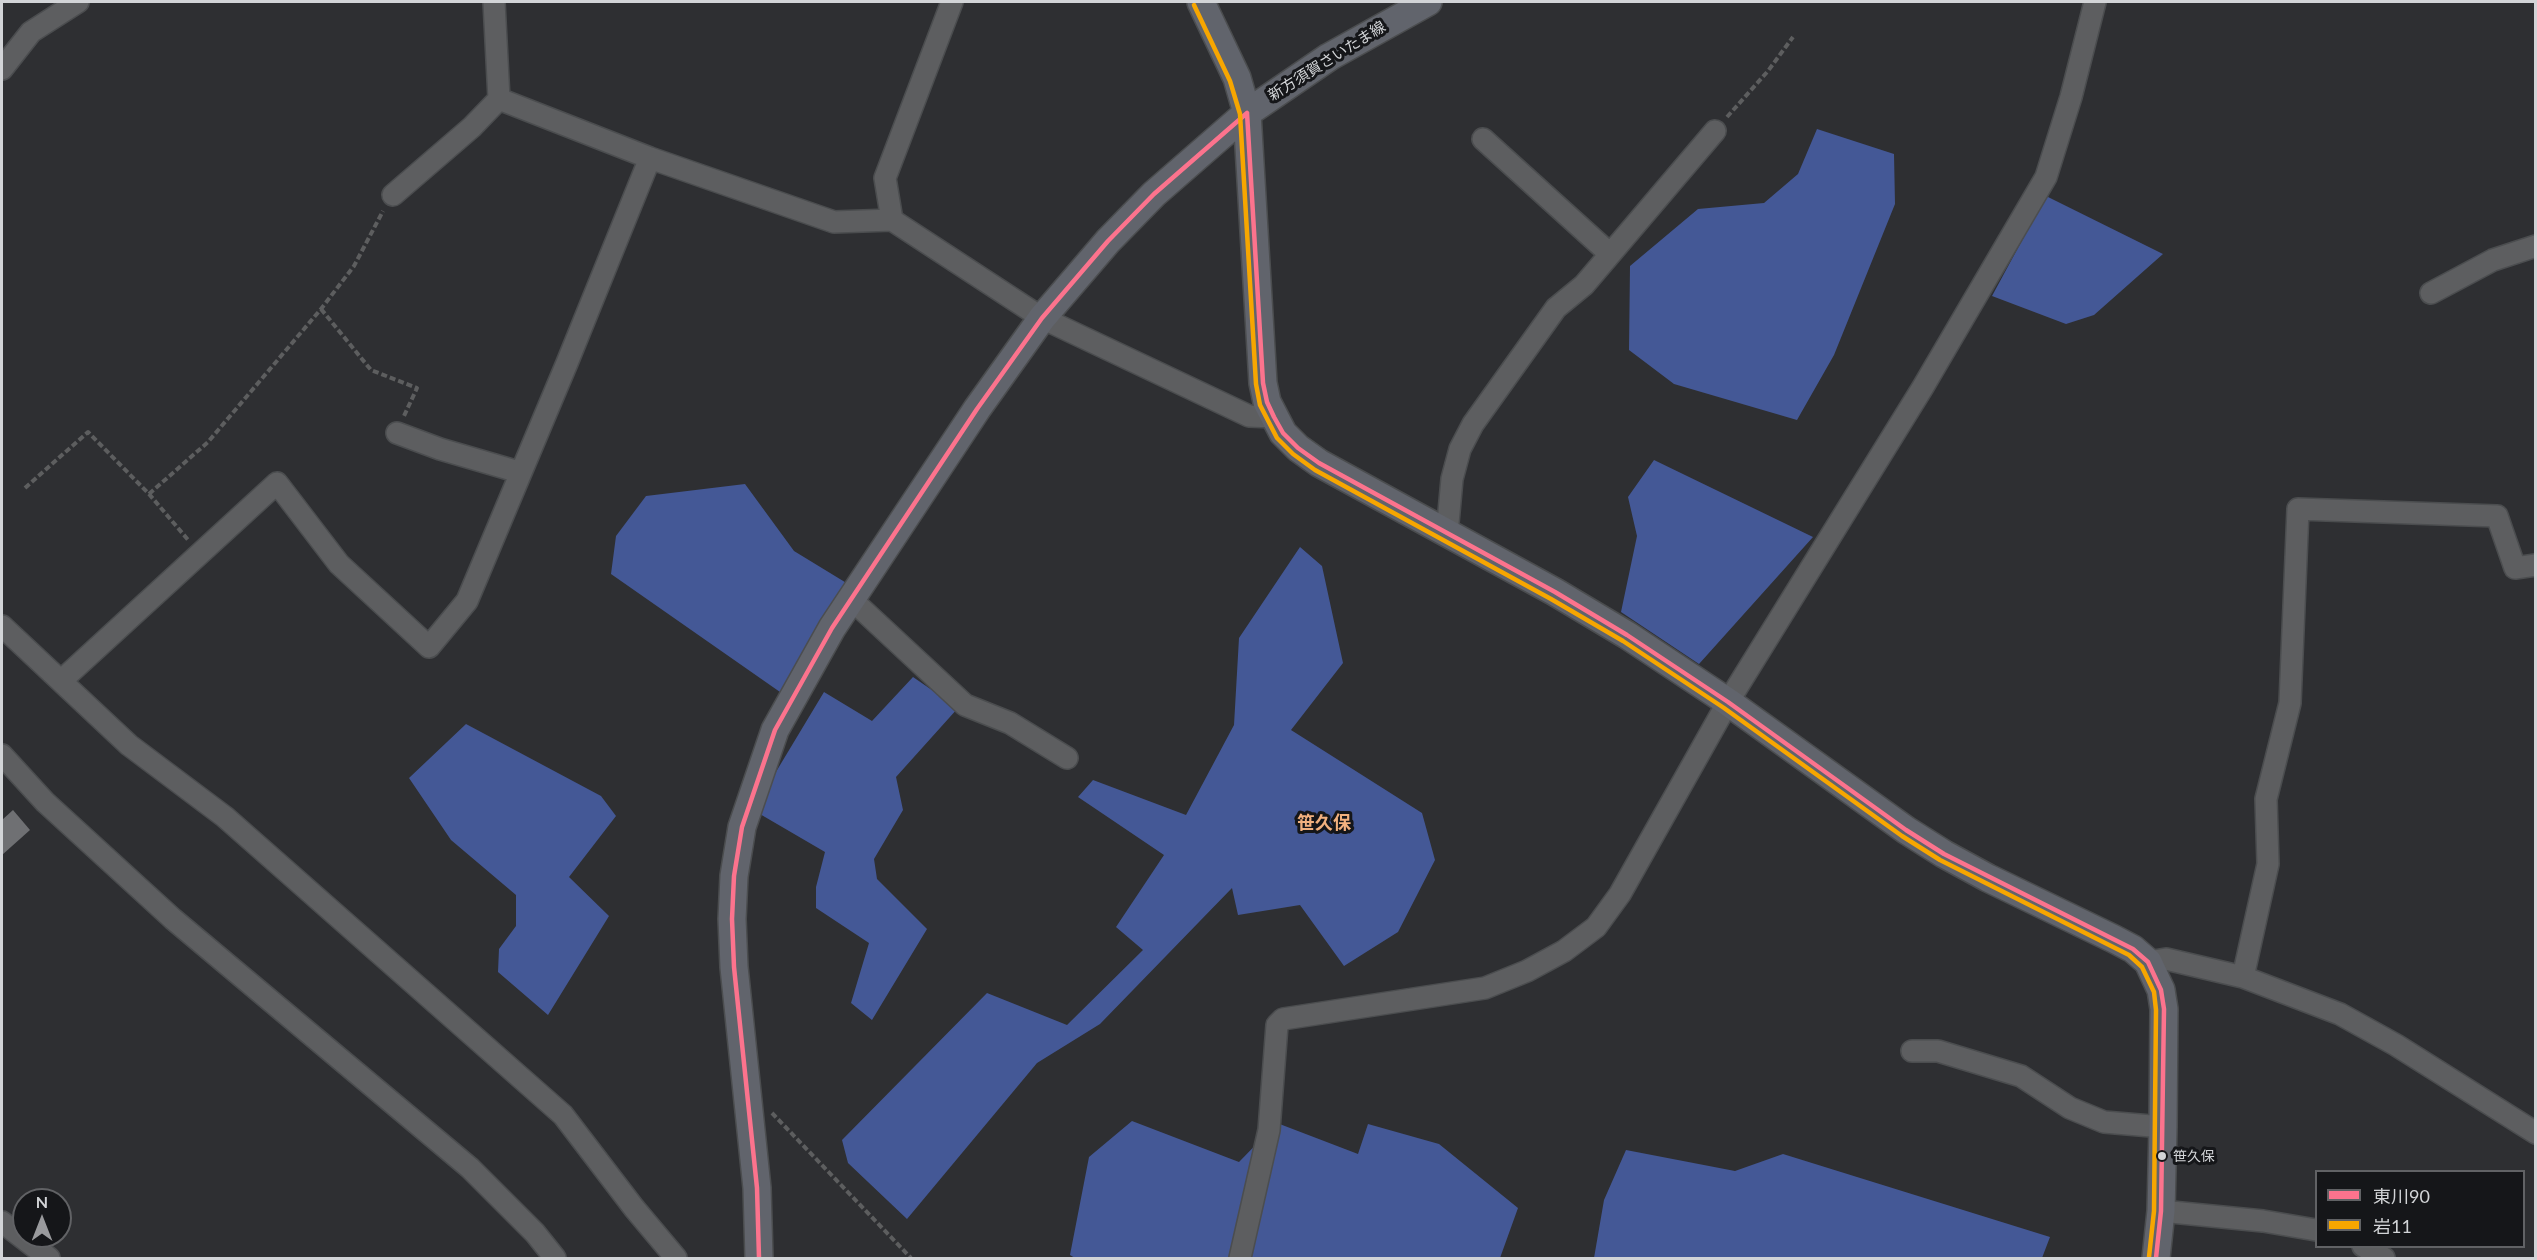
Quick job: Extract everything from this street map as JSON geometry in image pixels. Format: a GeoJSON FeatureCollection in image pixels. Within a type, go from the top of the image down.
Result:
{"type":"FeatureCollection","features":[{"type":"Feature","properties":{"kind":"main road"},"geometry":{"type":"LineString","coordinates":[[1202,2],[1237,78],[1248,113],[1263,383],[1267,402],[1274,417],[1291,441],[1319,463],[1617,629],[1728,702],[1915,836],[1988,878],[2133,949],[2148,962],[2161,990],[2164,1009],[2161,1211],[2156,1258]]}},
{"type":"Feature","properties":{"kind":"main road","name":"新方須賀さいたま線"},"geometry":{"type":"LineString","coordinates":[[759,1258],[757,1188],[734,967],[732,919],[734,876],[742,827],[775,730],[832,628],[978,409],[1042,318],[1108,241],[1154,194],[1248,113],[1329,57],[1428,2]]}},
{"type":"Feature","properties":{"kind":"street"},"geometry":{"type":"LineString","coordinates":[[2,69],[31,32],[78,2]]}},
{"type":"Feature","properties":{"kind":"street"},"geometry":{"type":"LineString","coordinates":[[393,195],[472,127],[498,99],[494,2]]}},
{"type":"Feature","properties":{"kind":"street"},"geometry":{"type":"LineString","coordinates":[[892,220],[885,178],[952,2]]}},
{"type":"Feature","properties":{"kind":"street"},"geometry":{"type":"LineString","coordinates":[[1240,1258],[1269,1130],[1277,1025],[1284,1019],[1485,988],[1527,971],[1564,951],[1596,927],[1620,894],[1728,702],[1923,387],[2046,177],[2071,97],[2095,2]]}},
{"type":"Feature","properties":{"kind":"street"},"geometry":{"type":"LineString","coordinates":[[498,99],[650,158],[834,222],[892,220],[1042,318],[1249,416],[1274,417]]}},
{"type":"Feature","properties":{"kind":"street"},"geometry":{"type":"LineString","coordinates":[[1447,534],[1452,479],[1460,449],[1473,424],[1556,308],[1584,285],[1715,131]]}},
{"type":"Feature","properties":{"kind":"street"},"geometry":{"type":"LineString","coordinates":[[1483,139],[1610,254]]}},
{"type":"Feature","properties":{"kind":"street"},"geometry":{"type":"LineString","coordinates":[[62,680],[199,552],[277,483],[339,564],[429,647],[467,601],[650,158]]}},
{"type":"Feature","properties":{"kind":"street"},"geometry":{"type":"LineString","coordinates":[[2431,293],[2493,260],[2535,246]]}},
{"type":"Feature","properties":{"kind":"street"},"geometry":{"type":"LineString","coordinates":[[396,433],[440,449],[519,472]]}},
{"type":"Feature","properties":{"kind":"street"},"geometry":{"type":"LineString","coordinates":[[2243,977],[2268,864],[2266,799],[2290,703],[2298,509],[2497,516],[2515,568],[2535,565]]}},
{"type":"Feature","properties":{"kind":"street"},"geometry":{"type":"LineString","coordinates":[[851,599],[965,705],[1010,723],[1067,758]]}},
{"type":"Feature","properties":{"kind":"street"},"geometry":{"type":"LineString","coordinates":[[2,626],[129,745],[225,817],[563,1115],[634,1208],[676,1258]]}},
{"type":"Feature","properties":{"kind":"street"},"geometry":{"type":"LineString","coordinates":[[2,755],[45,802],[173,919],[470,1168],[535,1233],[555,1258]]}},
{"type":"Feature","properties":{"kind":"street"},"geometry":{"type":"LineString","coordinates":[[2148,962],[2166,959],[2243,977],[2340,1014],[2396,1046],[2535,1133]]}},
{"type":"Feature","properties":{"kind":"street"},"geometry":{"type":"LineString","coordinates":[[1912,1051],[1938,1051],[2021,1076],[2070,1108],[2104,1122],[2163,1127]]}},
{"type":"Feature","properties":{"kind":"street"},"geometry":{"type":"LineString","coordinates":[[2161,1211],[2263,1221],[2315,1230]]}},
{"type":"Feature","properties":{"kind":"street"},"geometry":{"type":"LineString","coordinates":[[2,1222],[49,1258]]}},
{"type":"Feature","properties":{"kind":"street"},"geometry":{"type":"LineString","coordinates":[[2366,1248],[2384,1258]]}},
{"type":"Feature","properties":{"kind":"path"},"geometry":{"type":"LineString","coordinates":[[1715,131],[1768,71],[1793,37]]}},
{"type":"Feature","properties":{"kind":"path"},"geometry":{"type":"LineString","coordinates":[[149,494],[208,441],[321,309],[354,266],[393,195]]}},
{"type":"Feature","properties":{"kind":"path"},"geometry":{"type":"LineString","coordinates":[[321,309],[371,370],[417,388],[396,433]]}},
{"type":"Feature","properties":{"kind":"path"},"geometry":{"type":"LineString","coordinates":[[25,488],[88,432],[149,494],[199,552]]}},
{"type":"Feature","properties":{"kind":"path"},"geometry":{"type":"LineString","coordinates":[[747,1086],[911,1258]]}},
{"type":"Feature","properties":{"kind":"shaded area"},"geometry":{"type":"Polygon","coordinates":[[[1817,129],[1894,154],[1895,204],[1834,355],[1797,420],[1674,384],[1629,350],[1630,266],[1698,209],[1764,203],[1798,174],[1817,129]]]}},
{"type":"Feature","properties":{"kind":"shaded area"},"geometry":{"type":"Polygon","coordinates":[[[2046,196],[2163,254],[2094,315],[2066,324],[1992,296],[2046,196]]]}},
{"type":"Feature","properties":{"kind":"shaded area"},"geometry":{"type":"Polygon","coordinates":[[[1654,460],[1813,537],[1699,664],[1621,612],[1637,536],[1628,497],[1654,460]]]}},
{"type":"Feature","properties":{"kind":"shaded area"},"geometry":{"type":"Polygon","coordinates":[[[745,484],[794,551],[853,587],[780,692],[611,574],[616,536],[646,496],[745,484]]]}},
{"type":"Feature","properties":{"kind":"shaded area"},"geometry":{"type":"Polygon","coordinates":[[[1300,547],[1322,566],[1343,663],[1291,730],[1422,813],[1435,860],[1398,932],[1344,966],[1300,905],[1238,915],[1232,888],[1100,1024],[1037,1063],[907,1219],[848,1163],[842,1140],[987,993],[1067,1025],[1143,950],[1116,927],[1164,855],[1078,797],[1093,780],[1186,815],[1234,725],[1239,638],[1300,547]]]}},
{"type":"Feature","properties":{"kind":"shaded area"},"geometry":{"type":"Polygon","coordinates":[[[913,677],[958,708],[896,777],[903,810],[874,859],[877,879],[927,929],[872,1020],[851,1003],[869,943],[816,908],[816,887],[825,852],[753,810],[824,692],[872,721],[913,677]]]}},
{"type":"Feature","properties":{"kind":"shaded area"},"geometry":{"type":"Polygon","coordinates":[[[466,724],[601,796],[616,816],[569,877],[609,916],[548,1015],[498,972],[499,949],[516,926],[516,895],[451,840],[409,778],[466,724]]]}},
{"type":"Feature","properties":{"kind":"shaded area"},"geometry":{"type":"Polygon","coordinates":[[[1132,1121],[1239,1162],[1277,1123],[1358,1154],[1368,1124],[1439,1144],[1518,1208],[1500,1258],[1075,1258],[1070,1255],[1089,1157],[1132,1121]]]}},
{"type":"Feature","properties":{"kind":"shaded area"},"geometry":{"type":"Polygon","coordinates":[[[1626,1150],[1735,1171],[1783,1154],[2050,1237],[2042,1258],[1594,1258],[1604,1200],[1626,1150]]]}},
{"type":"Feature","properties":{"kind":"building"},"geometry":{"type":"Polygon","coordinates":[[[13,810],[30,830],[2,855],[2,820],[13,810]]]}},
{"type":"Feature","properties":{"kind":"transit line","name":"岩11"},"geometry":{"type":"LineString","coordinates":[[1194,5],[1230,81],[1240,114],[1256,384],[1260,405],[1277,438],[1293,454],[1315,470],[1623,641],[1724,708],[1902,836],[1940,860],[2129,955],[2142,967],[2154,992],[2156,1010],[2154,1211],[2149,1257]]}},
{"type":"Feature","properties":{"kind":"transit line","name":"東川90"},"geometry":{"type":"LineString","coordinates":[[1247,113],[1263,383],[1267,402],[1274,417],[1283,433],[1298,448],[1319,463],[1555,592],[1627,635],[1728,702],[1906,830],[1944,854],[2133,949],[2148,962],[2161,990],[2164,1009],[2161,1211],[2156,1258]]}},
{"type":"Feature","properties":{"kind":"transit line","name":"東川90"},"geometry":{"type":"LineString","coordinates":[[759,1258],[757,1188],[734,967],[732,919],[734,876],[742,827],[775,730],[832,628],[977,409],[1042,318],[1108,241],[1154,194],[1247,113]]}},
{"type":"Feature","properties":{"kind":"place","name":"笹久保"},"geometry":{"type":"Point","coordinates":[2162,1156]}},
{"type":"Feature","properties":{"kind":"district","name":"笹久保"},"geometry":{"type":"Point","coordinates":[1324,823]}}]}
